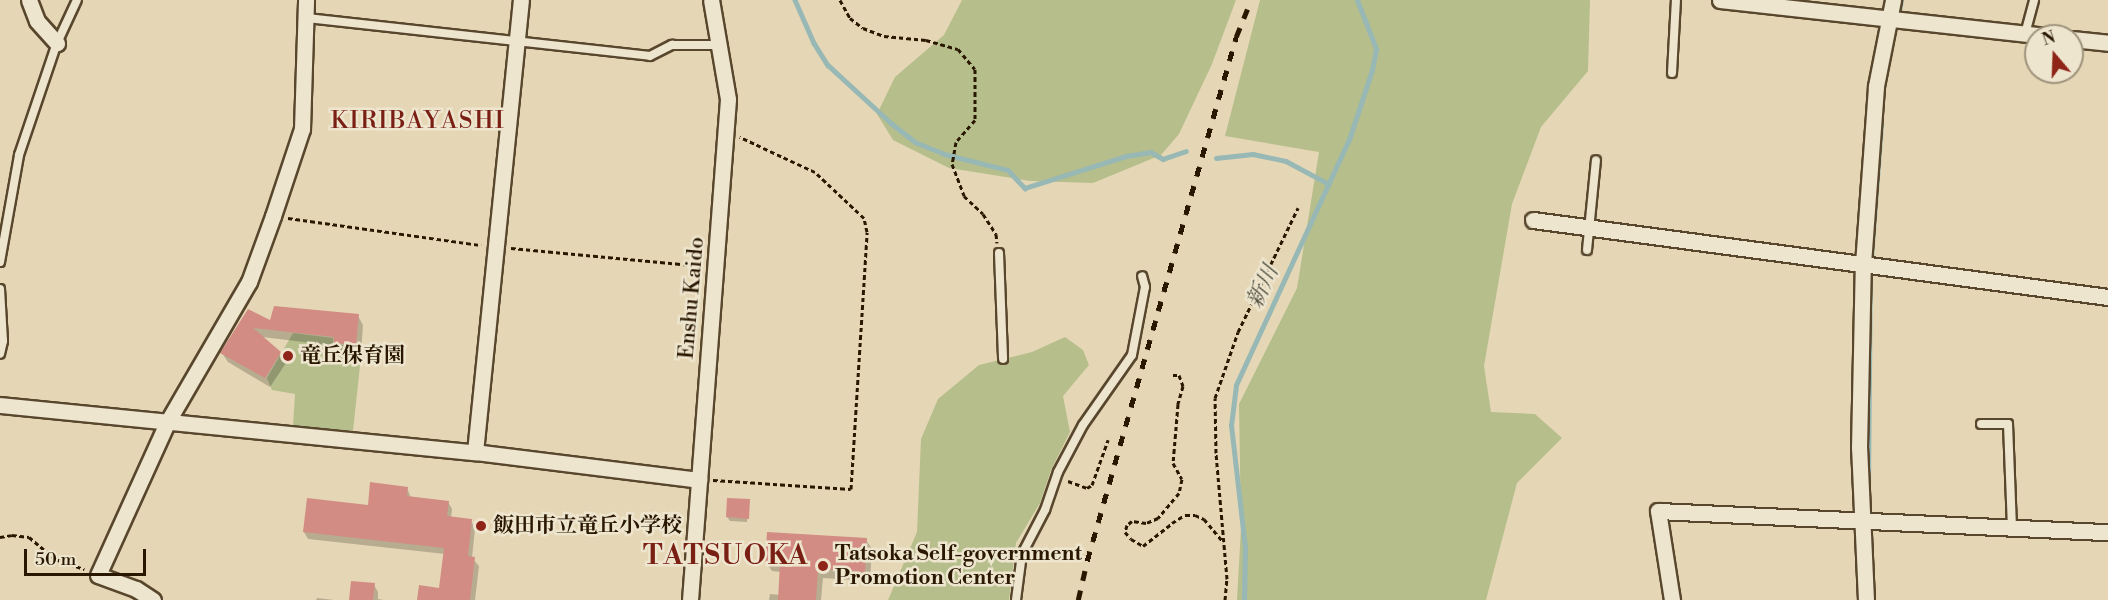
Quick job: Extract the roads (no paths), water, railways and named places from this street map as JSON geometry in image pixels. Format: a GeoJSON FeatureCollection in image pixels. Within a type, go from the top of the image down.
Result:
{"type":"FeatureCollection","features":[{"type":"Feature","properties":{"kind":"street"},"geometry":{"type":"LineString","coordinates":[[29,0],[37,21],[57,43]]}},
{"type":"Feature","properties":{"kind":"street"},"geometry":{"type":"LineString","coordinates":[[153,600],[136,589],[98,574],[168,422],[249,282],[273,216],[302,129],[306,0]]}},
{"type":"Feature","properties":{"kind":"street"},"geometry":{"type":"LineString","coordinates":[[474,452],[521,0]]}},
{"type":"Feature","properties":{"kind":"street","name":"Enshu Kaido"},"geometry":{"type":"LineString","coordinates":[[690,600],[726,130],[727,83],[711,0]]}},
{"type":"Feature","properties":{"kind":"street"},"geometry":{"type":"LineString","coordinates":[[1720,0],[2024,34]]}},
{"type":"Feature","properties":{"kind":"street"},"geometry":{"type":"LineString","coordinates":[[1866,600],[1859,447],[1863,264],[1876,86],[1893,0]]}},
{"type":"Feature","properties":{"kind":"street"},"geometry":{"type":"LineString","coordinates":[[2084,40],[2108,43]]}},
{"type":"Feature","properties":{"kind":"street"},"geometry":{"type":"LineString","coordinates":[[1533,220],[2108,297]]}},
{"type":"Feature","properties":{"kind":"street"},"geometry":{"type":"LineString","coordinates":[[0,405],[474,452],[699,480]]}},
{"type":"Feature","properties":{"kind":"street"},"geometry":{"type":"LineString","coordinates":[[1672,600],[1658,511],[2108,532]]}},
{"type":"Feature","properties":{"kind":"lane"},"geometry":{"type":"LineString","coordinates":[[0,262],[19,155],[57,43],[77,0]]}},
{"type":"Feature","properties":{"kind":"lane"},"geometry":{"type":"LineString","coordinates":[[1672,73],[1676,0]]}},
{"type":"Feature","properties":{"kind":"lane"},"geometry":{"type":"LineString","coordinates":[[2028,24],[2034,0]]}},
{"type":"Feature","properties":{"kind":"lane"},"geometry":{"type":"LineString","coordinates":[[307,18],[650,56],[672,45],[718,45]]}},
{"type":"Feature","properties":{"kind":"lane"},"geometry":{"type":"LineString","coordinates":[[1587,250],[1596,160]]}},
{"type":"Feature","properties":{"kind":"lane"},"geometry":{"type":"LineString","coordinates":[[999,253],[1003,359]]}},
{"type":"Feature","properties":{"kind":"lane"},"geometry":{"type":"LineString","coordinates":[[1016,600],[1022,554],[1045,510],[1055,482],[1083,425],[1132,356],[1145,287],[1142,276]]}},
{"type":"Feature","properties":{"kind":"lane"},"geometry":{"type":"LineString","coordinates":[[0,289],[3,341],[0,354]]}},
{"type":"Feature","properties":{"kind":"lane"},"geometry":{"type":"LineString","coordinates":[[1981,424],[2008,424],[2012,527]]}},
{"type":"Feature","properties":{"kind":"waterway"},"geometry":{"type":"LineString","coordinates":[[795,0],[814,43],[828,65],[891,123],[915,142],[944,154],[1008,170],[1025,188],[1126,156],[1151,152],[1163,159],[1186,151]]}},
{"type":"Feature","properties":{"kind":"waterway","name":"新川"},"geometry":{"type":"LineString","coordinates":[[1244,600],[1245,548],[1231,426],[1236,385],[1350,137],[1372,70],[1376,49],[1357,0]]}},
{"type":"Feature","properties":{"kind":"waterway"},"geometry":{"type":"LineString","coordinates":[[1899,11],[1901,0]]}},
{"type":"Feature","properties":{"kind":"waterway"},"geometry":{"type":"LineString","coordinates":[[1871,258],[1881,124]]}},
{"type":"Feature","properties":{"kind":"waterway"},"geometry":{"type":"LineString","coordinates":[[1216,158],[1253,154],[1286,161],[1327,183]]}},
{"type":"Feature","properties":{"kind":"waterway"},"geometry":{"type":"LineString","coordinates":[[1868,488],[1870,272]]}},
{"type":"Feature","properties":{"kind":"railway"},"geometry":{"type":"LineString","coordinates":[[1078,600],[1087,561],[1236,37],[1251,0]]}},
{"type":"Feature","properties":{"kind":"place","name":"竜丘保育園"},"geometry":{"type":"Point","coordinates":[288,356]}},
{"type":"Feature","properties":{"kind":"place","name":"飯田市立竜丘小学校"},"geometry":{"type":"Point","coordinates":[481,526]}},
{"type":"Feature","properties":{"kind":"place","name":"Tatsoka Self-government Promotion Center"},"geometry":{"type":"Point","coordinates":[823,566]}},
{"type":"Feature","properties":{"kind":"district","name":"KIRIBAYASHI"},"geometry":{"type":"Point","coordinates":[418,122]}},
{"type":"Feature","properties":{"kind":"district","name":"TATSUOKA"},"geometry":{"type":"Point","coordinates":[726,557]}}]}
